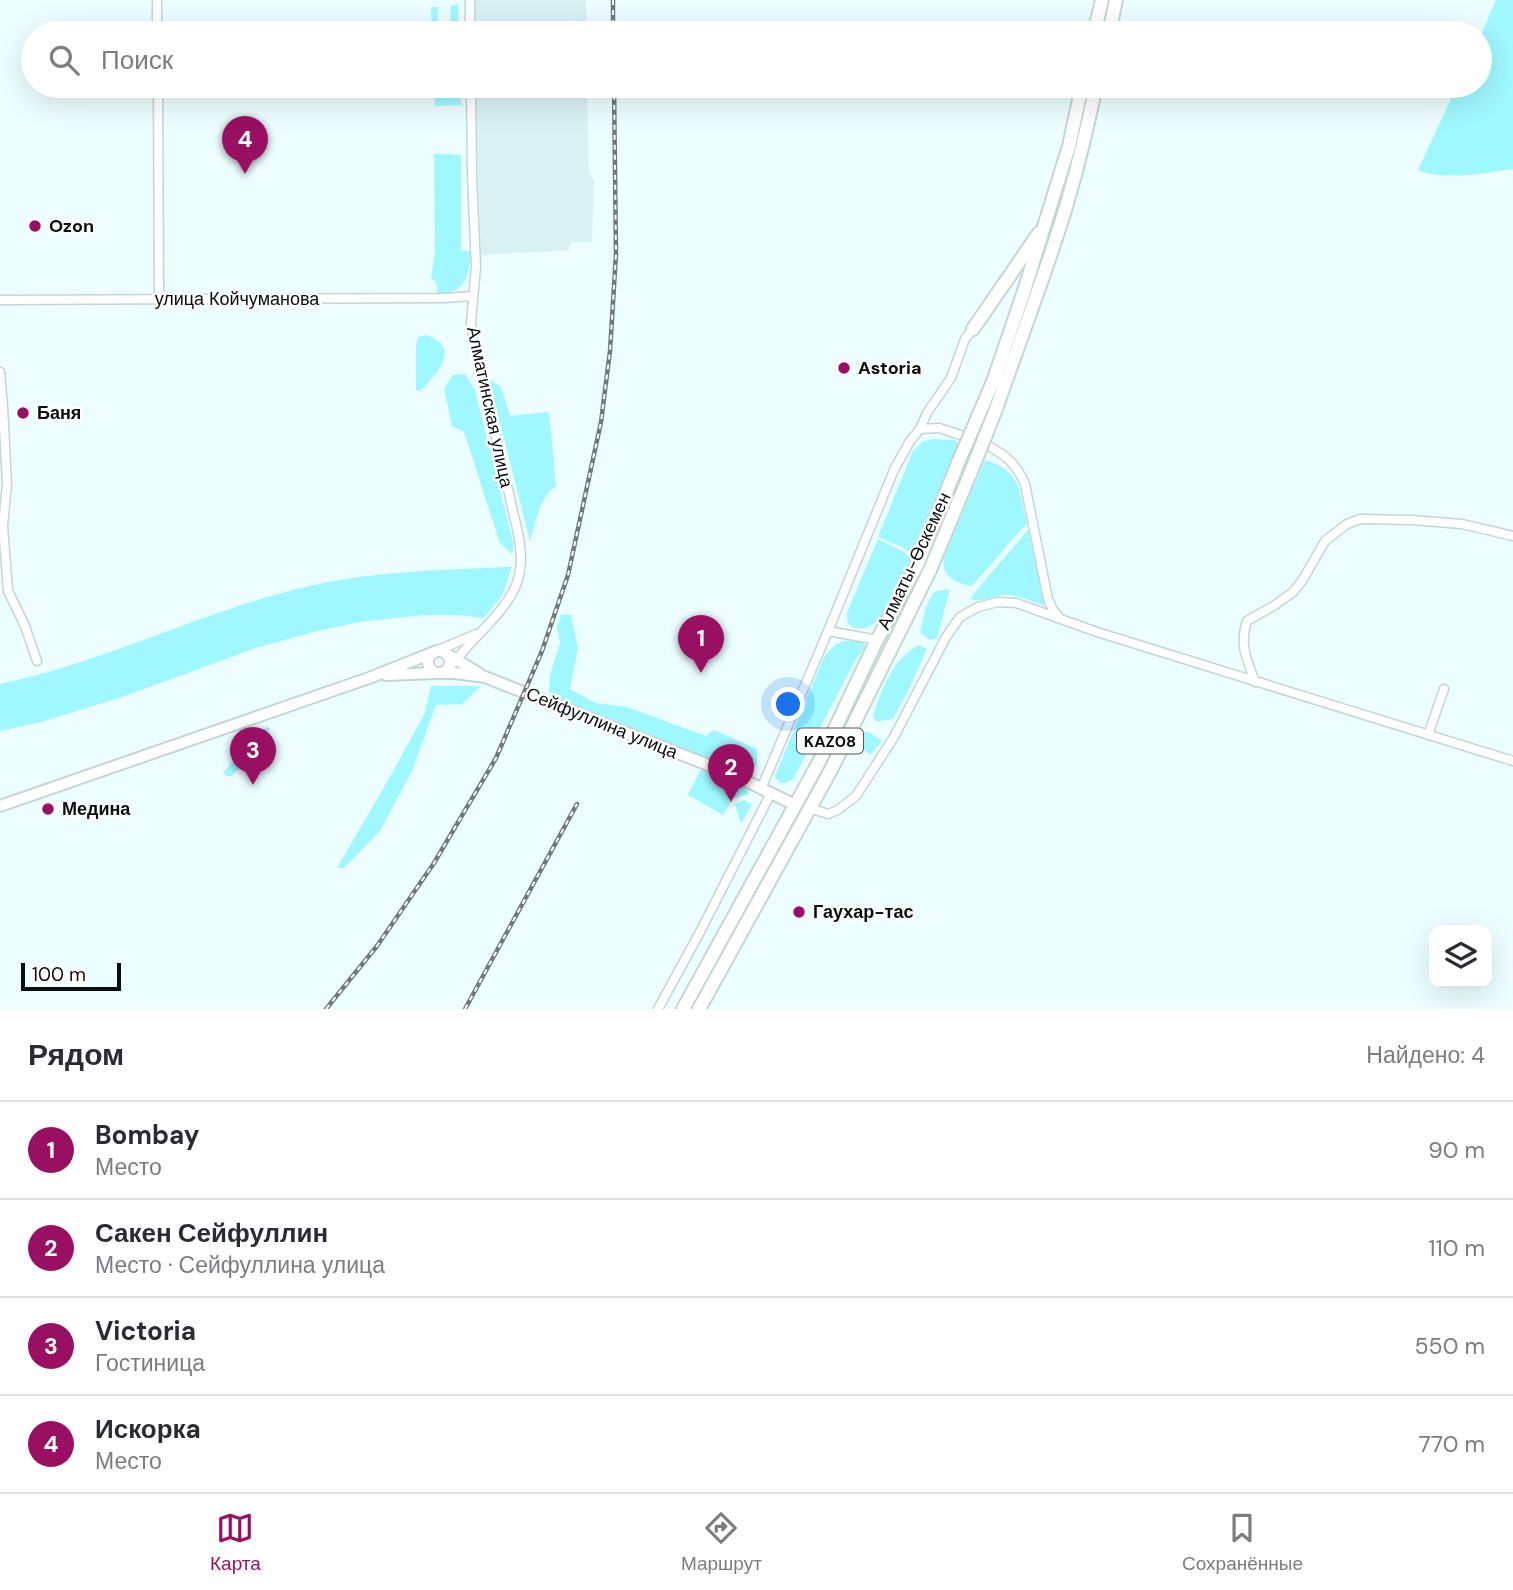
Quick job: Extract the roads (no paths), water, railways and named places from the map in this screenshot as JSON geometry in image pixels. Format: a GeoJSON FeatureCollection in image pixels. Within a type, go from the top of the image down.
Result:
{"type":"FeatureCollection","features":[{"type":"Feature","properties":{"kind":"highway"},"geometry":{"type":"LineString","coordinates":[[1097,21],[1101,0]]}},
{"type":"Feature","properties":{"kind":"highway"},"geometry":{"type":"LineString","coordinates":[[1112,21],[1116,0]]}},
{"type":"Feature","properties":{"kind":"highway","name":"Алматы-Өскемен"},"geometry":{"type":"LineString","coordinates":[[682,1009],[839,723],[917,565],[958,463],[990,407],[994,379],[1069,146],[1079,98]]}},
{"type":"Feature","properties":{"kind":"highway","name":"Алматы-Өскемен"},"geometry":{"type":"LineString","coordinates":[[699,1009],[832,768],[930,570],[973,467],[990,407],[1067,201],[1094,98]]}},
{"type":"Feature","properties":{"kind":"highway"},"geometry":{"type":"LineString","coordinates":[[973,329],[1043,227]]}},
{"type":"Feature","properties":{"kind":"main road"},"geometry":{"type":"LineString","coordinates":[[442,662],[455,673],[485,677]]}},
{"type":"Feature","properties":{"kind":"main road"},"geometry":{"type":"LineString","coordinates":[[369,678],[442,662]]}},
{"type":"Feature","properties":{"kind":"main road"},"geometry":{"type":"LineString","coordinates":[[0,806],[369,678],[442,662],[485,677]]}},
{"type":"Feature","properties":{"kind":"main road","name":"Сейфуллина улица"},"geometry":{"type":"LineString","coordinates":[[485,677],[736,776],[795,805]]}},
{"type":"Feature","properties":{"kind":"street"},"geometry":{"type":"LineString","coordinates":[[157,0],[157,21]]}},
{"type":"Feature","properties":{"kind":"street"},"geometry":{"type":"LineString","coordinates":[[470,0],[470,21]]}},
{"type":"Feature","properties":{"kind":"street"},"geometry":{"type":"LineString","coordinates":[[158,98],[159,299]]}},
{"type":"Feature","properties":{"kind":"street","name":"Алматинская улица"},"geometry":{"type":"LineString","coordinates":[[442,662],[496,616],[518,580],[522,557],[471,322],[476,267],[471,98]]}},
{"type":"Feature","properties":{"kind":"street","name":"улица Койчуманова"},"geometry":{"type":"LineString","coordinates":[[0,300],[473,296]]}},
{"type":"Feature","properties":{"kind":"street"},"geometry":{"type":"LineString","coordinates":[[658,1009],[707,920],[766,791],[894,470],[951,378],[965,339],[973,329]]}},
{"type":"Feature","properties":{"kind":"street"},"geometry":{"type":"LineString","coordinates":[[0,372],[4,407],[3,499],[8,591],[25,626],[37,661]]}},
{"type":"Feature","properties":{"kind":"street"},"geometry":{"type":"LineString","coordinates":[[920,429],[939,428],[961,435]]}},
{"type":"Feature","properties":{"kind":"street"},"geometry":{"type":"LineString","coordinates":[[989,446],[1011,461],[1019,470],[1025,484],[1046,590],[1053,610],[1059,617]]}},
{"type":"Feature","properties":{"kind":"street"},"geometry":{"type":"LineString","coordinates":[[1255,682],[1243,646],[1247,621],[1293,592],[1325,541],[1347,524],[1360,519],[1412,520],[1462,524],[1513,536]]}},
{"type":"Feature","properties":{"kind":"street"},"geometry":{"type":"LineString","coordinates":[[810,807],[828,814],[856,796],[894,737],[946,637],[960,617],[978,607],[998,602],[1016,603],[1097,632],[1513,761]]}},
{"type":"Feature","properties":{"kind":"street"},"geometry":{"type":"LineString","coordinates":[[442,662],[482,630]]}},
{"type":"Feature","properties":{"kind":"street"},"geometry":{"type":"LineString","coordinates":[[828,631],[878,640]]}},
{"type":"Feature","properties":{"kind":"street"},"geometry":{"type":"LineString","coordinates":[[1428,735],[1444,689]]}},
{"type":"Feature","properties":{"kind":"railway"},"geometry":{"type":"LineString","coordinates":[[613,0],[613,21]]}},
{"type":"Feature","properties":{"kind":"railway"},"geometry":{"type":"LineString","coordinates":[[326,1009],[377,946],[434,863],[496,758],[542,651],[568,575],[601,422],[610,351],[616,254],[614,98]]}},
{"type":"Feature","properties":{"kind":"railway"},"geometry":{"type":"LineString","coordinates":[[465,1009],[577,804]]}},
{"type":"Feature","properties":{"kind":"place","name":"Искоркa"},"geometry":{"type":"Point","coordinates":[245,174]}},
{"type":"Feature","properties":{"kind":"place","name":"Ozon"},"geometry":{"type":"Point","coordinates":[35,226]}},
{"type":"Feature","properties":{"kind":"place","name":"Astoria"},"geometry":{"type":"Point","coordinates":[844,368]}},
{"type":"Feature","properties":{"kind":"place","name":"Баня"},"geometry":{"type":"Point","coordinates":[23,413]}},
{"type":"Feature","properties":{"kind":"place","name":"Bombay"},"geometry":{"type":"Point","coordinates":[701,673]}},
{"type":"Feature","properties":{"kind":"place","name":"Victoria"},"geometry":{"type":"Point","coordinates":[253,785]}},
{"type":"Feature","properties":{"kind":"place","name":"Сакен Сейфуллин"},"geometry":{"type":"Point","coordinates":[731,802]}},
{"type":"Feature","properties":{"kind":"place","name":"Медина"},"geometry":{"type":"Point","coordinates":[48,809]}},
{"type":"Feature","properties":{"kind":"place","name":"Гаухар-тас"},"geometry":{"type":"Point","coordinates":[799,912]}}]}
